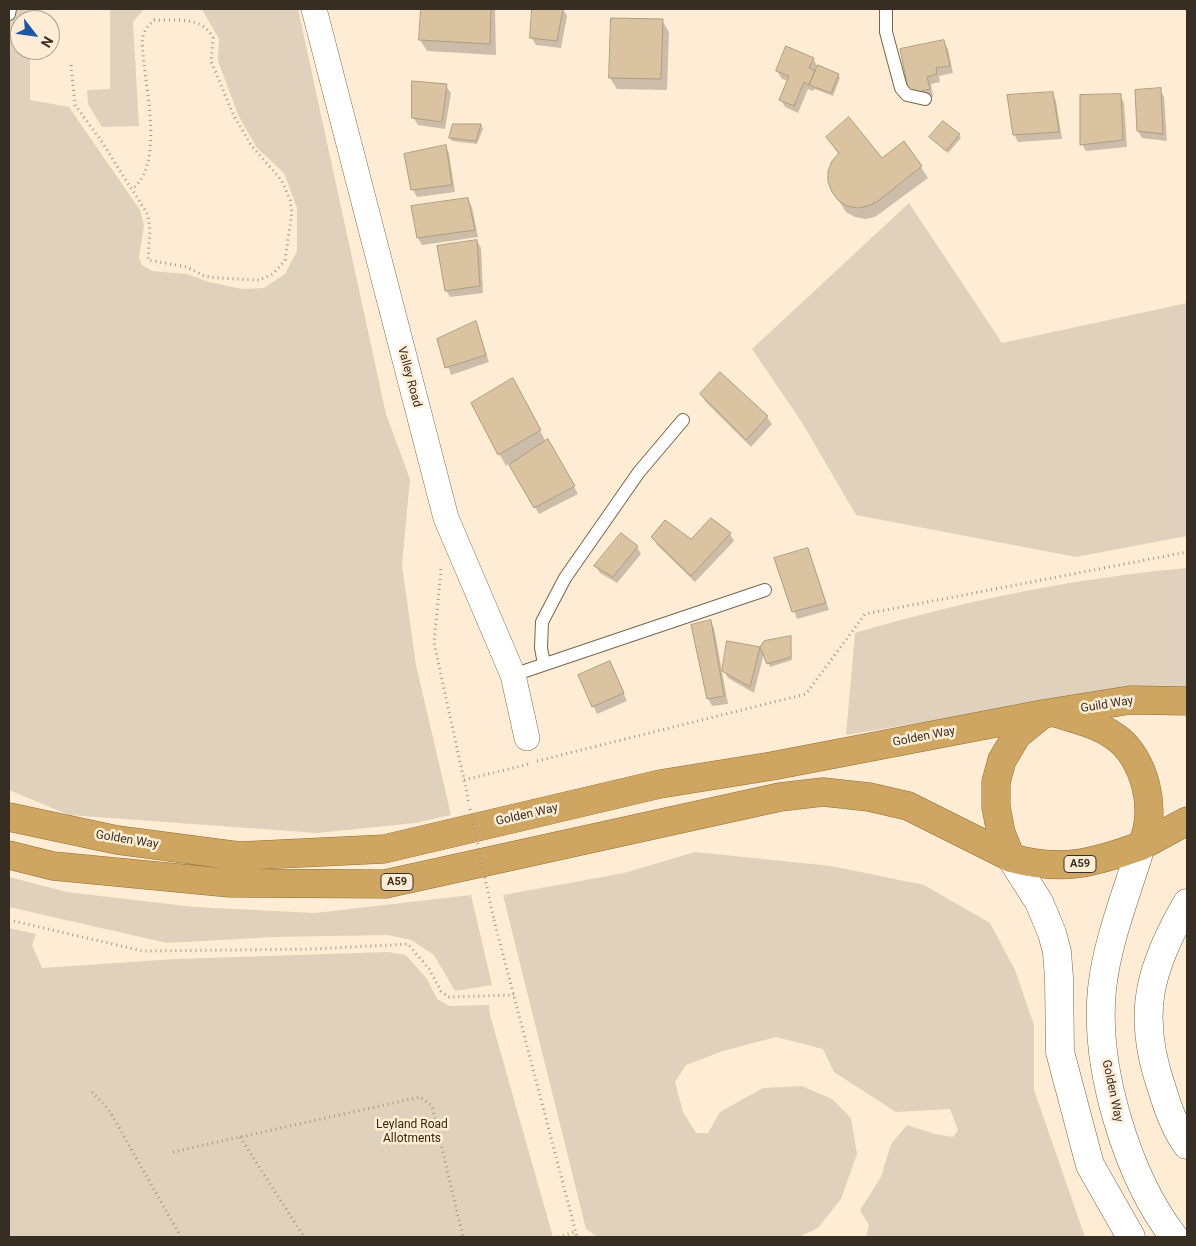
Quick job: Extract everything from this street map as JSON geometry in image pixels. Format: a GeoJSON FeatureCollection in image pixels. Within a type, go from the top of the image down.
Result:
{"type":"FeatureCollection","features":[{"type":"Feature","properties":{"kind":"highway","name":"Guild Way"},"geometry":{"type":"LineString","coordinates":[[1050,714],[1130,700],[1187,702]]}},
{"type":"Feature","properties":{"kind":"highway","name":"Golden Way"},"geometry":{"type":"LineString","coordinates":[[9,817],[116,840],[239,856],[384,849],[660,784],[772,766],[1050,714]]}},
{"type":"Feature","properties":{"kind":"highway"},"geometry":{"type":"LineString","coordinates":[[1010,858],[1001,833],[996,807],[996,782],[1002,760],[1017,734],[1050,714],[1087,723],[1113,736],[1130,750],[1142,774],[1148,801],[1148,821],[1142,846]]}},
{"type":"Feature","properties":{"kind":"highway","name":"A59"},"geometry":{"type":"LineString","coordinates":[[9,855],[53,866],[230,883],[385,884],[780,797],[823,792],[869,797],[908,806],[1010,858],[1035,864],[1063,867],[1093,862],[1142,846],[1187,821]]}},
{"type":"Feature","properties":{"kind":"main road","name":"Golden Way"},"geometry":{"type":"LineString","coordinates":[[1142,846],[1113,937],[1102,989],[1101,1031],[1107,1076],[1120,1126],[1136,1172],[1160,1220],[1174,1237]]}},
{"type":"Feature","properties":{"kind":"main road"},"geometry":{"type":"LineString","coordinates":[[1010,858],[1039,902],[1052,933],[1057,952],[1059,978],[1060,1052],[1090,1165],[1131,1237]]}},
{"type":"Feature","properties":{"kind":"main road"},"geometry":{"type":"LineString","coordinates":[[1187,903],[1168,936],[1155,968],[1148,999],[1152,1060],[1170,1114],[1187,1145]]}},
{"type":"Feature","properties":{"kind":"street","name":"Valley Road"},"geometry":{"type":"LineString","coordinates":[[314,9],[446,518],[513,675],[527,738]]}},
{"type":"Feature","properties":{"kind":"lane"},"geometry":{"type":"LineString","coordinates":[[9,14],[10,9]]}},
{"type":"Feature","properties":{"kind":"lane"},"geometry":{"type":"LineString","coordinates":[[886,9],[886,32],[900,88],[906,95],[925,99]]}},
{"type":"Feature","properties":{"kind":"lane"},"geometry":{"type":"LineString","coordinates":[[544,664],[541,648],[542,622],[565,578],[639,472],[683,420]]}},
{"type":"Feature","properties":{"kind":"lane"},"geometry":{"type":"LineString","coordinates":[[513,675],[765,590]]}},
{"type":"Feature","properties":{"kind":"path"},"geometry":{"type":"LineString","coordinates":[[71,65],[75,105],[148,214],[150,230],[148,260],[187,267],[204,276],[259,280],[273,274],[285,260],[289,248],[292,212],[290,200],[282,181],[250,145],[233,114],[218,82],[212,61],[213,38],[203,24],[192,21],[154,20],[145,30],[142,48],[151,138],[149,159],[142,178],[132,189]]}},
{"type":"Feature","properties":{"kind":"path"},"geometry":{"type":"LineString","coordinates":[[464,780],[806,694],[866,614],[1187,552]]}},
{"type":"Feature","properties":{"kind":"path"},"geometry":{"type":"LineString","coordinates":[[441,566],[434,643],[494,920],[577,1237]]}},
{"type":"Feature","properties":{"kind":"path"},"geometry":{"type":"LineString","coordinates":[[9,920],[143,952],[314,949],[408,944],[429,969],[441,991],[448,997],[514,995]]}},
{"type":"Feature","properties":{"kind":"path"},"geometry":{"type":"LineString","coordinates":[[92,1092],[109,1110],[181,1237]]}},
{"type":"Feature","properties":{"kind":"path"},"geometry":{"type":"LineString","coordinates":[[173,1152],[420,1097],[432,1106],[463,1237]]}},
{"type":"Feature","properties":{"kind":"path"},"geometry":{"type":"LineString","coordinates":[[240,1137],[304,1237]]}},
{"type":"Feature","properties":{"kind":"path"},"geometry":{"type":"LineString","coordinates":[[558,1237],[575,1232]]}},
{"type":"Feature","properties":{"kind":"green space"},"geometry":{"type":"Polygon","coordinates":[[[9,9],[30,9],[10,10],[10,60],[30,60],[30,100],[69,107],[140,210],[144,226],[139,257],[142,265],[152,271],[187,274],[209,282],[242,289],[264,288],[285,274],[297,251],[297,208],[284,173],[257,148],[239,117],[218,61],[219,39],[202,9],[298,9],[386,414],[410,479],[402,565],[416,665],[451,815],[415,823],[317,833],[69,815],[9,790],[9,9]]]}},
{"type":"Feature","properties":{"kind":"green space"},"geometry":{"type":"Polygon","coordinates":[[[110,9],[144,9],[133,22],[139,126],[102,127],[88,104],[87,90],[110,89],[110,9]]]}},
{"type":"Feature","properties":{"kind":"green space"},"geometry":{"type":"Polygon","coordinates":[[[909,203],[1002,343],[1187,303],[1187,536],[1076,557],[856,515],[801,421],[752,349],[909,203]]]}},
{"type":"Feature","properties":{"kind":"green space"},"geometry":{"type":"Polygon","coordinates":[[[1187,568],[1187,690],[1120,690],[846,735],[855,633],[896,621],[1020,592],[1103,578],[1187,568]]]}},
{"type":"Feature","properties":{"kind":"green space"},"geometry":{"type":"Polygon","coordinates":[[[695,852],[831,866],[924,885],[990,923],[1015,970],[1034,1025],[1034,1090],[1085,1237],[866,1237],[869,1225],[860,1210],[881,1177],[891,1144],[907,1125],[935,1134],[953,1137],[958,1130],[950,1109],[896,1112],[834,1072],[823,1049],[776,1037],[723,1051],[686,1065],[675,1082],[683,1112],[696,1133],[708,1133],[720,1112],[763,1088],[802,1086],[832,1099],[851,1118],[857,1154],[841,1199],[818,1228],[799,1237],[597,1237],[586,1229],[503,895],[624,873],[695,852]]]}},
{"type":"Feature","properties":{"kind":"green space"},"geometry":{"type":"Polygon","coordinates":[[[9,877],[67,892],[194,907],[315,913],[471,895],[492,985],[455,991],[434,955],[411,940],[388,935],[274,937],[167,943],[9,907],[9,877]]]}},
{"type":"Feature","properties":{"kind":"green space","name":"Leyland Road Allotments"},"geometry":{"type":"Polygon","coordinates":[[[9,928],[36,934],[32,945],[42,968],[176,959],[388,952],[406,955],[427,979],[437,999],[450,1006],[489,1005],[490,1015],[553,1237],[9,1237],[9,928]]]}},
{"type":"Feature","properties":{"kind":"building"},"geometry":{"type":"Polygon","coordinates":[[[421,9],[491,9],[490,44],[419,40],[421,9]]]}},
{"type":"Feature","properties":{"kind":"building"},"geometry":{"type":"Polygon","coordinates":[[[532,9],[563,9],[557,41],[530,38],[532,9]]]}},
{"type":"Feature","properties":{"kind":"building"},"geometry":{"type":"Polygon","coordinates":[[[611,18],[663,19],[661,79],[609,78],[611,18]]]}},
{"type":"Feature","properties":{"kind":"building"},"geometry":{"type":"Polygon","coordinates":[[[944,40],[950,66],[936,68],[937,74],[927,77],[930,89],[909,94],[900,49],[944,40]]]}},
{"type":"Feature","properties":{"kind":"building"},"geometry":{"type":"Polygon","coordinates":[[[786,46],[814,58],[809,68],[815,71],[809,85],[804,82],[794,106],[779,100],[789,76],[776,71],[786,46]]]}},
{"type":"Feature","properties":{"kind":"building"},"geometry":{"type":"Polygon","coordinates":[[[818,65],[839,74],[831,93],[809,85],[818,65]]]}},
{"type":"Feature","properties":{"kind":"building"},"geometry":{"type":"Polygon","coordinates":[[[412,81],[447,84],[442,122],[412,118],[412,81]]]}},
{"type":"Feature","properties":{"kind":"building"},"geometry":{"type":"Polygon","coordinates":[[[1161,88],[1163,134],[1137,131],[1135,90],[1161,88]]]}},
{"type":"Feature","properties":{"kind":"building"},"geometry":{"type":"Polygon","coordinates":[[[1053,92],[1059,132],[1013,135],[1007,95],[1053,92]]]}},
{"type":"Feature","properties":{"kind":"building"},"geometry":{"type":"Polygon","coordinates":[[[1121,94],[1123,140],[1080,145],[1080,95],[1121,94]]]}},
{"type":"Feature","properties":{"kind":"building"},"geometry":{"type":"Polygon","coordinates":[[[849,117],[882,158],[904,141],[922,166],[878,201],[858,208],[847,206],[838,200],[828,182],[828,171],[832,161],[839,153],[826,137],[849,117]]]}},
{"type":"Feature","properties":{"kind":"building"},"geometry":{"type":"Polygon","coordinates":[[[943,121],[960,134],[946,151],[929,137],[943,121]]]}},
{"type":"Feature","properties":{"kind":"building"},"geometry":{"type":"Polygon","coordinates":[[[453,124],[481,124],[476,141],[449,138],[453,124]]]}},
{"type":"Feature","properties":{"kind":"building"},"geometry":{"type":"Polygon","coordinates":[[[446,145],[452,185],[411,190],[404,154],[446,145]]]}},
{"type":"Feature","properties":{"kind":"building"},"geometry":{"type":"Polygon","coordinates":[[[468,198],[475,230],[417,238],[411,206],[468,198]]]}},
{"type":"Feature","properties":{"kind":"building"},"geometry":{"type":"Polygon","coordinates":[[[477,240],[480,286],[445,291],[437,246],[477,240]]]}},
{"type":"Feature","properties":{"kind":"building"},"geometry":{"type":"Polygon","coordinates":[[[476,321],[486,355],[445,368],[437,339],[476,321]]]}},
{"type":"Feature","properties":{"kind":"building"},"geometry":{"type":"Polygon","coordinates":[[[720,372],[768,416],[746,440],[700,394],[720,372]]]}},
{"type":"Feature","properties":{"kind":"building"},"geometry":{"type":"Polygon","coordinates":[[[513,378],[541,430],[498,455],[471,403],[513,378]]]}},
{"type":"Feature","properties":{"kind":"building"},"geometry":{"type":"Polygon","coordinates":[[[548,439],[575,486],[534,508],[509,465],[548,439]]]}},
{"type":"Feature","properties":{"kind":"building"},"geometry":{"type":"Polygon","coordinates":[[[711,518],[731,533],[691,576],[651,537],[665,520],[691,539],[711,518]]]}},
{"type":"Feature","properties":{"kind":"building"},"geometry":{"type":"Polygon","coordinates":[[[621,533],[638,546],[613,577],[594,566],[621,533]]]}},
{"type":"Feature","properties":{"kind":"building"},"geometry":{"type":"Polygon","coordinates":[[[808,548],[826,603],[792,612],[774,558],[808,548]]]}},
{"type":"Feature","properties":{"kind":"building"},"geometry":{"type":"Polygon","coordinates":[[[711,620],[724,696],[707,699],[691,625],[711,620]]]}},
{"type":"Feature","properties":{"kind":"building"},"geometry":{"type":"Polygon","coordinates":[[[791,636],[791,657],[767,664],[760,647],[764,641],[791,636]]]}},
{"type":"Feature","properties":{"kind":"building"},"geometry":{"type":"Polygon","coordinates":[[[727,641],[760,647],[750,687],[722,671],[727,641]]]}},
{"type":"Feature","properties":{"kind":"building"},"geometry":{"type":"Polygon","coordinates":[[[610,661],[624,693],[592,707],[578,675],[610,661]]]}}]}
